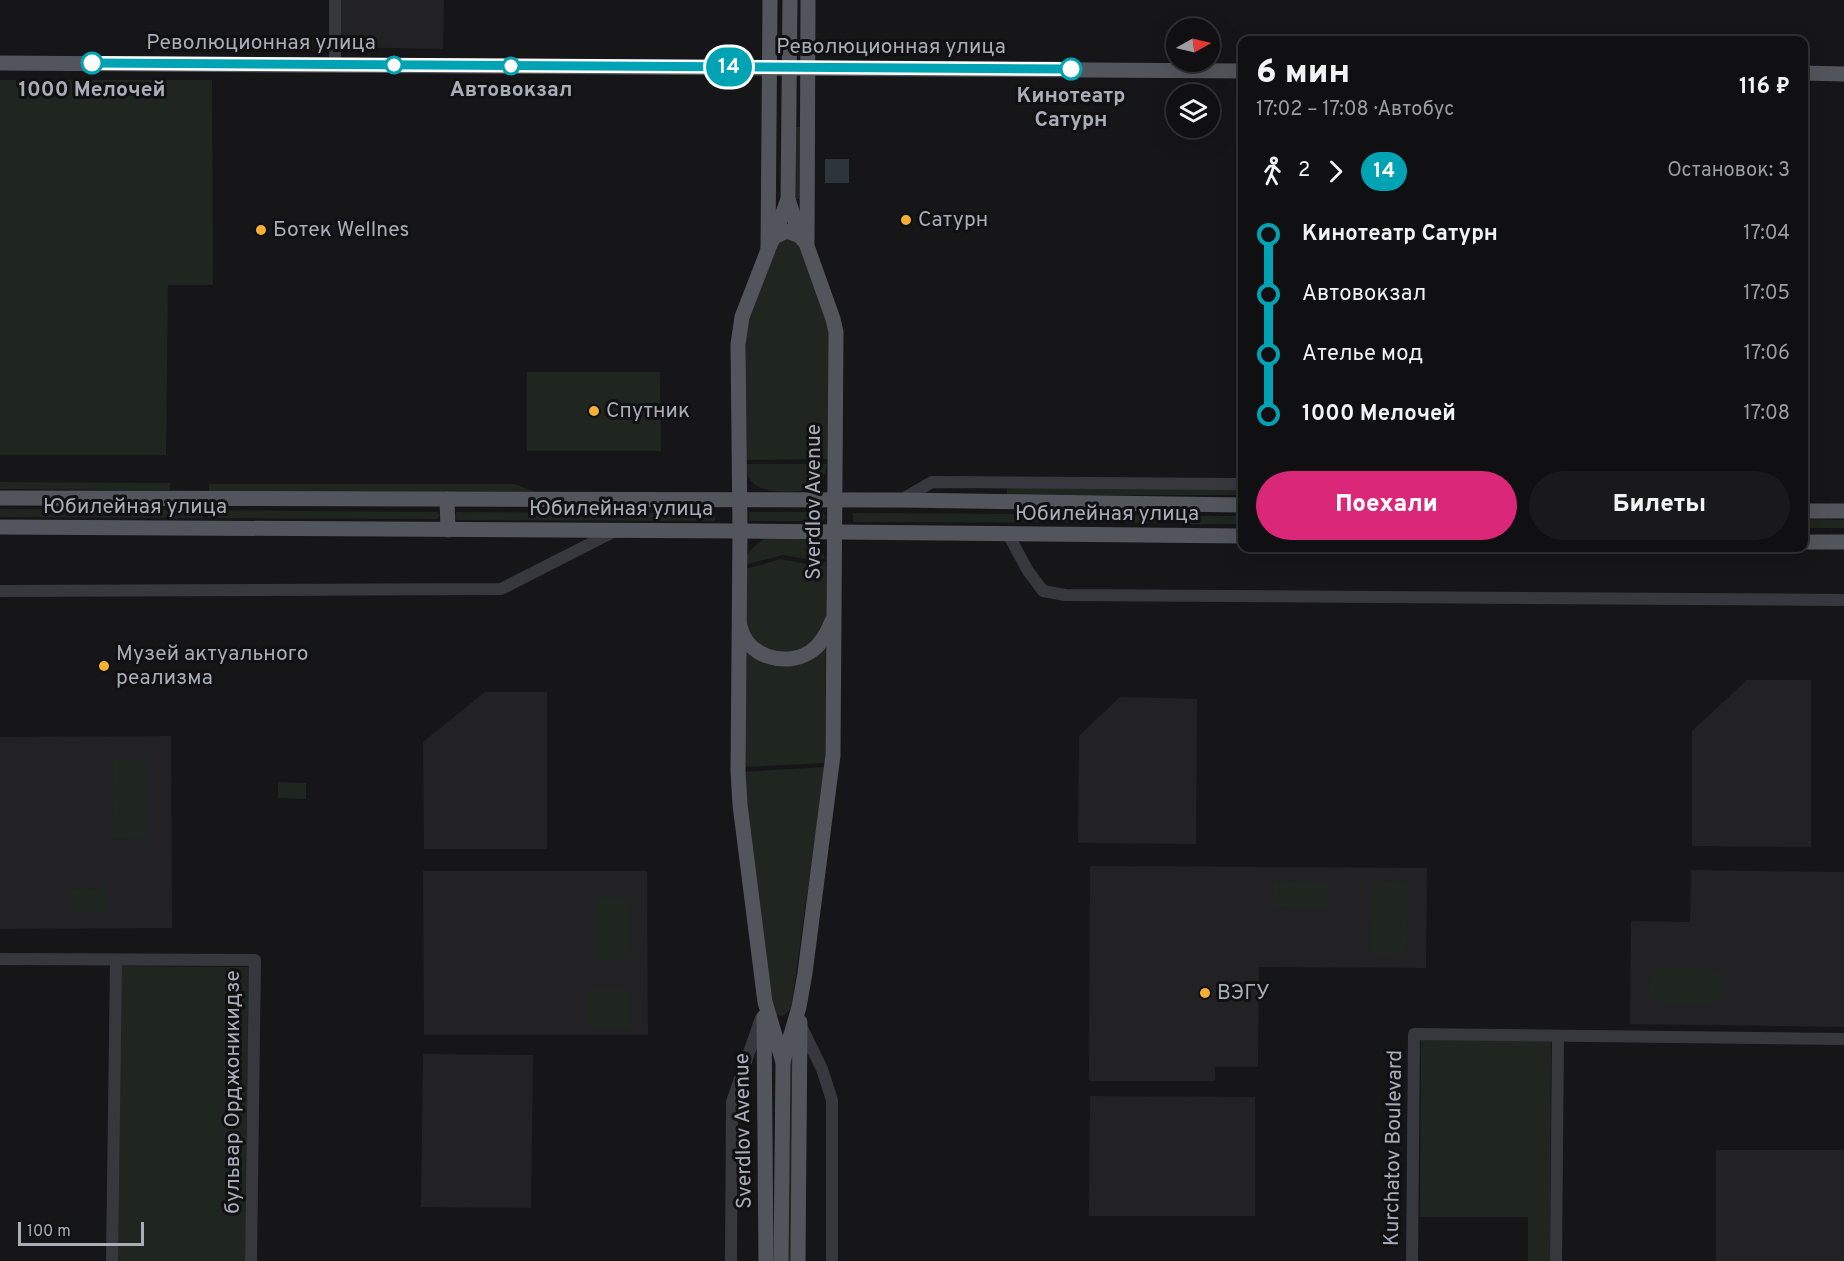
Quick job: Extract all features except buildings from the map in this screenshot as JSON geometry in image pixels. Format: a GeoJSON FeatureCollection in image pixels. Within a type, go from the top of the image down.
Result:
{"type":"FeatureCollection","features":[{"type":"Feature","properties":{"kind":"main road","name":"Sverdlov Avenue"},"geometry":{"type":"LineString","coordinates":[[770,0],[771,244]]}},
{"type":"Feature","properties":{"kind":"main road","name":"Sverdlov Avenue"},"geometry":{"type":"LineString","coordinates":[[781,1261],[783,1062],[799,1007],[833,755],[836,533],[836,332],[788,200],[790,0]]}},
{"type":"Feature","properties":{"kind":"main road","name":"Sverdlov Avenue"},"geometry":{"type":"LineString","coordinates":[[803,241],[808,0]]}},
{"type":"Feature","properties":{"kind":"main road","name":"Революционная улица"},"geometry":{"type":"LineString","coordinates":[[0,63],[1238,70]]}},
{"type":"Feature","properties":{"kind":"main road"},"geometry":{"type":"LineString","coordinates":[[1808,73],[1844,74]]}},
{"type":"Feature","properties":{"kind":"main road","name":"Sverdlov Avenue"},"geometry":{"type":"LineString","coordinates":[[766,1261],[765,1008],[738,782],[739,330],[788,200]]}},
{"type":"Feature","properties":{"kind":"main road"},"geometry":{"type":"LineString","coordinates":[[771,244],[787,231],[803,241]]}},
{"type":"Feature","properties":{"kind":"main road","name":"Юбилейная улица"},"geometry":{"type":"LineString","coordinates":[[0,498],[901,500],[1238,505]]}},
{"type":"Feature","properties":{"kind":"main road"},"geometry":{"type":"LineString","coordinates":[[447,499],[448,530]]}},
{"type":"Feature","properties":{"kind":"main road"},"geometry":{"type":"LineString","coordinates":[[1808,510],[1844,511]]}},
{"type":"Feature","properties":{"kind":"main road","name":"Юбилейная улица"},"geometry":{"type":"LineString","coordinates":[[0,527],[1238,536]]}},
{"type":"Feature","properties":{"kind":"main road"},"geometry":{"type":"LineString","coordinates":[[1808,542],[1844,542]]}},
{"type":"Feature","properties":{"kind":"main road"},"geometry":{"type":"LineString","coordinates":[[738,620],[744,639],[752,647],[762,654],[788,659],[799,658],[811,652],[821,643],[834,614]]}},
{"type":"Feature","properties":{"kind":"main road","name":"Sverdlov Avenue"},"geometry":{"type":"LineString","coordinates":[[798,1261],[799,1007]]}},
{"type":"Feature","properties":{"kind":"main road"},"geometry":{"type":"LineString","coordinates":[[765,1008],[774,1018],[782,1019],[788,1018],[799,1007]]}},
{"type":"Feature","properties":{"kind":"main road","name":"Sverdlov Avenue"},"geometry":{"type":"LineString","coordinates":[[765,1008],[783,1062]]}},
{"type":"Feature","properties":{"kind":"street"},"geometry":{"type":"LineString","coordinates":[[335,0],[335,64]]}},
{"type":"Feature","properties":{"kind":"street"},"geometry":{"type":"LineString","coordinates":[[901,500],[932,482],[1238,484]]}},
{"type":"Feature","properties":{"kind":"street"},"geometry":{"type":"LineString","coordinates":[[0,591],[501,589],[616,531]]}},
{"type":"Feature","properties":{"kind":"street"},"geometry":{"type":"LineString","coordinates":[[1008,534],[1028,571],[1043,591],[1065,595],[1844,600]]}},
{"type":"Feature","properties":{"kind":"street","name":"бульвар Орджоникидзе"},"geometry":{"type":"LineString","coordinates":[[0,959],[255,960],[251,1261]]}},
{"type":"Feature","properties":{"kind":"street"},"geometry":{"type":"LineString","coordinates":[[112,1261],[116,960]]}},
{"type":"Feature","properties":{"kind":"street"},"geometry":{"type":"LineString","coordinates":[[731,1261],[732,1102],[765,1008]]}},
{"type":"Feature","properties":{"kind":"street"},"geometry":{"type":"LineString","coordinates":[[800,1025],[822,1069],[832,1100],[832,1261]]}},
{"type":"Feature","properties":{"kind":"street","name":"Kurchatov Boulevard"},"geometry":{"type":"LineString","coordinates":[[1412,1261],[1414,1034],[1844,1039]]}},
{"type":"Feature","properties":{"kind":"street"},"geometry":{"type":"LineString","coordinates":[[1556,1261],[1558,1036]]}},
{"type":"Feature","properties":{"kind":"shaded area"},"geometry":{"type":"Polygon","coordinates":[[[339,0],[444,0],[443,49],[339,47],[339,0]]]}},
{"type":"Feature","properties":{"kind":"shaded area"},"geometry":{"type":"Polygon","coordinates":[[[0,80],[212,80],[213,285],[168,285],[166,455],[0,455],[0,80]]]}},
{"type":"Feature","properties":{"kind":"shaded area"},"geometry":{"type":"Polygon","coordinates":[[[796,127],[800,127],[800,199],[796,199],[796,127]]]}},
{"type":"Feature","properties":{"kind":"shaded area"},"geometry":{"type":"Polygon","coordinates":[[[825,159],[849,159],[849,183],[825,183],[825,159]]]}},
{"type":"Feature","properties":{"kind":"shaded area"},"geometry":{"type":"Polygon","coordinates":[[[780,237],[797,238],[829,326],[828,459],[745,460],[746,328],[780,237]]]}},
{"type":"Feature","properties":{"kind":"shaded area","name":"Спутник"},"geometry":{"type":"Polygon","coordinates":[[[527,372],[660,372],[661,451],[527,451],[527,372]]]}},
{"type":"Feature","properties":{"kind":"shaded area"},"geometry":{"type":"Polygon","coordinates":[[[745,464],[827,464],[823,478],[814,487],[786,492],[758,487],[749,478],[745,464]]]}},
{"type":"Feature","properties":{"kind":"shaded area"},"geometry":{"type":"Polygon","coordinates":[[[0,482],[170,483],[170,490],[0,489],[0,482]]]}},
{"type":"Feature","properties":{"kind":"shaded area"},"geometry":{"type":"Polygon","coordinates":[[[209,484],[514,484],[539,493],[209,491],[209,484]]]}},
{"type":"Feature","properties":{"kind":"shaded area"},"geometry":{"type":"Polygon","coordinates":[[[1007,488],[1238,488],[1238,495],[1007,495],[1007,488]]]}},
{"type":"Feature","properties":{"kind":"shaded area"},"geometry":{"type":"Polygon","coordinates":[[[0,509],[203,510],[203,518],[0,517],[0,509]]]}},
{"type":"Feature","properties":{"kind":"shaded area"},"geometry":{"type":"Polygon","coordinates":[[[209,510],[437,512],[440,515],[437,519],[208,518],[209,510]]]}},
{"type":"Feature","properties":{"kind":"shaded area"},"geometry":{"type":"Polygon","coordinates":[[[456,512],[715,513],[715,521],[457,520],[456,512]]]}},
{"type":"Feature","properties":{"kind":"shaded area"},"geometry":{"type":"Polygon","coordinates":[[[749,512],[821,512],[824,513],[825,518],[821,521],[749,521],[749,512]]]}},
{"type":"Feature","properties":{"kind":"shaded area"},"geometry":{"type":"Polygon","coordinates":[[[853,513],[1159,515],[1163,519],[1159,523],[853,522],[853,513]]]}},
{"type":"Feature","properties":{"kind":"shaded area"},"geometry":{"type":"Polygon","coordinates":[[[1181,516],[1238,516],[1238,524],[1181,524],[1177,520],[1181,516]]]}},
{"type":"Feature","properties":{"kind":"shaded area"},"geometry":{"type":"Polygon","coordinates":[[[1808,519],[1844,520],[1844,528],[1808,528],[1808,519]]]}},
{"type":"Feature","properties":{"kind":"shaded area"},"geometry":{"type":"Polygon","coordinates":[[[791,538],[808,541],[821,550],[825,558],[811,560],[783,555],[744,565],[751,550],[765,539],[791,538]]]}},
{"type":"Feature","properties":{"kind":"shaded area"},"geometry":{"type":"Polygon","coordinates":[[[781,559],[808,564],[826,562],[827,618],[820,634],[805,647],[790,653],[762,648],[743,626],[746,569],[781,559]]]}},
{"type":"Feature","properties":{"kind":"shaded area"},"geometry":{"type":"Polygon","coordinates":[[[741,644],[763,661],[826,646],[825,763],[742,767],[741,644]]]}},
{"type":"Feature","properties":{"kind":"shaded area"},"geometry":{"type":"Polygon","coordinates":[[[1747,680],[1811,680],[1811,847],[1692,846],[1692,731],[1747,680]]]}},
{"type":"Feature","properties":{"kind":"shaded area"},"geometry":{"type":"Polygon","coordinates":[[[485,692],[547,692],[547,849],[424,849],[423,742],[485,692]]]}},
{"type":"Feature","properties":{"kind":"shaded area"},"geometry":{"type":"Polygon","coordinates":[[[1120,697],[1197,699],[1196,844],[1078,843],[1079,736],[1120,697]]]}},
{"type":"Feature","properties":{"kind":"shaded area"},"geometry":{"type":"Polygon","coordinates":[[[171,736],[172,928],[0,929],[0,737],[171,736]]]}},
{"type":"Feature","properties":{"kind":"shaded area"},"geometry":{"type":"Polygon","coordinates":[[[113,759],[148,759],[147,839],[112,838],[113,759]]]}},
{"type":"Feature","properties":{"kind":"shaded area"},"geometry":{"type":"Polygon","coordinates":[[[825,767],[791,1008],[785,1015],[779,1016],[773,1012],[742,772],[825,767]]]}},
{"type":"Feature","properties":{"kind":"shaded area"},"geometry":{"type":"Polygon","coordinates":[[[278,782],[306,783],[306,799],[278,798],[278,782]]]}},
{"type":"Feature","properties":{"kind":"shaded area"},"geometry":{"type":"Polygon","coordinates":[[[1090,866],[1427,868],[1426,968],[1259,967],[1258,1067],[1215,1067],[1215,1081],[1089,1081],[1090,866]]]}},
{"type":"Feature","properties":{"kind":"shaded area"},"geometry":{"type":"Polygon","coordinates":[[[1691,870],[1844,872],[1844,1027],[1630,1024],[1631,921],[1690,922],[1691,870]]]}},
{"type":"Feature","properties":{"kind":"shaded area"},"geometry":{"type":"Polygon","coordinates":[[[423,871],[647,871],[648,1035],[424,1035],[423,871]]]}},
{"type":"Feature","properties":{"kind":"shaded area"},"geometry":{"type":"Polygon","coordinates":[[[1378,880],[1407,883],[1409,887],[1407,945],[1404,952],[1388,955],[1371,952],[1372,886],[1378,880]]]}},
{"type":"Feature","properties":{"kind":"shaded area"},"geometry":{"type":"Polygon","coordinates":[[[1273,881],[1329,883],[1328,908],[1272,906],[1273,881]]]}},
{"type":"Feature","properties":{"kind":"shaded area"},"geometry":{"type":"Polygon","coordinates":[[[107,888],[107,911],[71,911],[71,889],[107,888]]]}},
{"type":"Feature","properties":{"kind":"shaded area"},"geometry":{"type":"Polygon","coordinates":[[[596,898],[629,898],[629,959],[596,959],[596,898]]]}},
{"type":"Feature","properties":{"kind":"shaded area"},"geometry":{"type":"Polygon","coordinates":[[[121,966],[249,967],[245,1261],[117,1261],[121,966]]]}},
{"type":"Feature","properties":{"kind":"shaded area"},"geometry":{"type":"Polygon","coordinates":[[[1665,967],[1714,969],[1720,975],[1718,999],[1714,1002],[1697,1004],[1676,1004],[1653,1000],[1649,990],[1650,980],[1655,972],[1665,967]]]}},
{"type":"Feature","properties":{"kind":"shaded area"},"geometry":{"type":"Polygon","coordinates":[[[588,990],[629,990],[629,1027],[588,1027],[588,990]]]}},
{"type":"Feature","properties":{"kind":"shaded area"},"geometry":{"type":"Polygon","coordinates":[[[1421,1039],[1551,1040],[1550,1261],[1528,1261],[1528,1217],[1420,1217],[1421,1039]]]}},
{"type":"Feature","properties":{"kind":"shaded area"},"geometry":{"type":"Polygon","coordinates":[[[423,1054],[533,1055],[531,1208],[421,1207],[423,1054]]]}},
{"type":"Feature","properties":{"kind":"shaded area"},"geometry":{"type":"Polygon","coordinates":[[[793,1056],[793,1261],[788,1261],[790,1058],[793,1056]]]}},
{"type":"Feature","properties":{"kind":"shaded area"},"geometry":{"type":"Polygon","coordinates":[[[1090,1096],[1255,1097],[1255,1216],[1089,1216],[1090,1096]]]}},
{"type":"Feature","properties":{"kind":"shaded area"},"geometry":{"type":"Polygon","coordinates":[[[1716,1150],[1844,1150],[1844,1261],[1716,1261],[1716,1150]]]}},
{"type":"Feature","properties":{"kind":"bus line","name":"14"},"geometry":{"type":"LineString","coordinates":[[92,63],[1071,69]]}},
{"type":"Feature","properties":{"kind":"place","name":"1000 Мелочей"},"geometry":{"type":"Point","coordinates":[92,63]}},
{"type":"Feature","properties":{"kind":"place","name":"Автовокзал"},"geometry":{"type":"Point","coordinates":[511,66]}},
{"type":"Feature","properties":{"kind":"place","name":"Кинотеатр Сатурн"},"geometry":{"type":"Point","coordinates":[1071,69]}},
{"type":"Feature","properties":{"kind":"place","name":"Сатурн"},"geometry":{"type":"Point","coordinates":[906,220]}},
{"type":"Feature","properties":{"kind":"place","name":"Ботек Wellnes"},"geometry":{"type":"Point","coordinates":[261,230]}},
{"type":"Feature","properties":{"kind":"place","name":"Спутник"},"geometry":{"type":"Point","coordinates":[594,411]}},
{"type":"Feature","properties":{"kind":"place","name":"Музей актуального реализма"},"geometry":{"type":"Point","coordinates":[104,666]}},
{"type":"Feature","properties":{"kind":"place","name":"ВЭГУ"},"geometry":{"type":"Point","coordinates":[1205,993]}}]}
